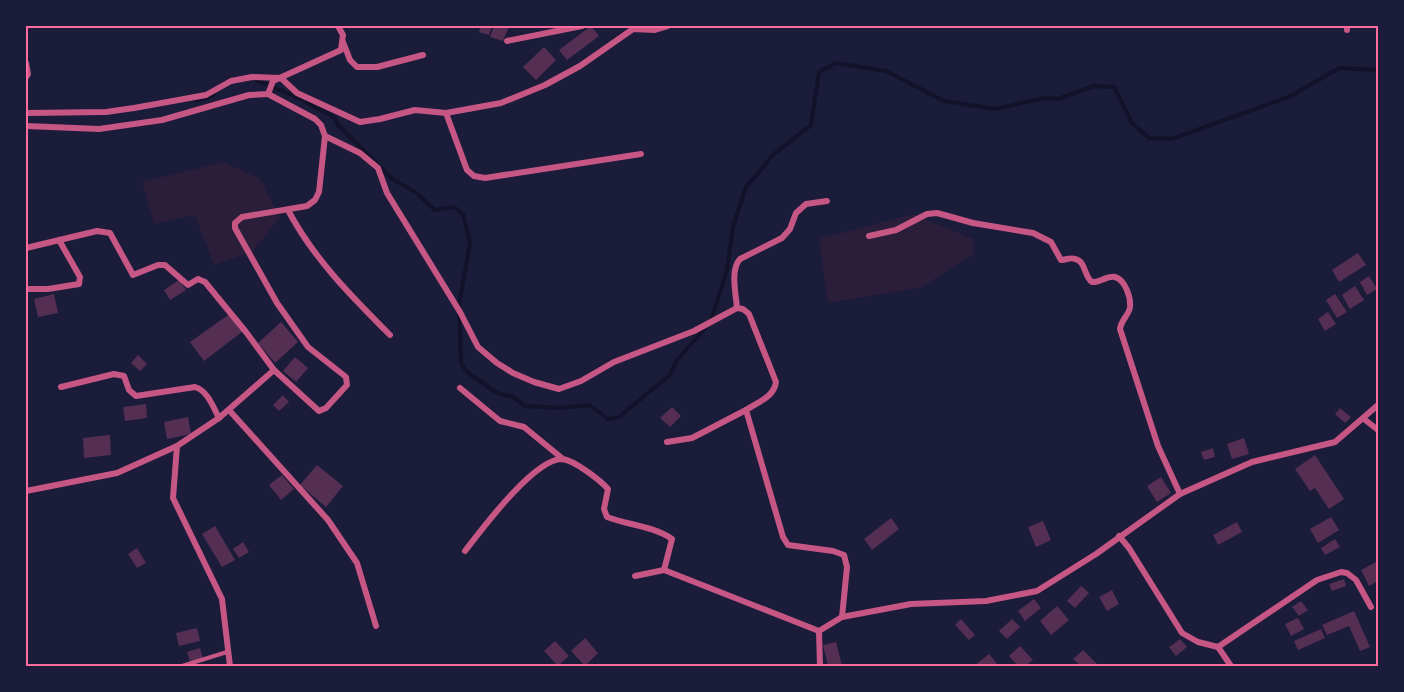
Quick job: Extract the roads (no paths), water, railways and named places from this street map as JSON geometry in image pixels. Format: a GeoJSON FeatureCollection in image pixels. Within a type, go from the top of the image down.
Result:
{"type":"FeatureCollection","features":[{"type":"Feature","properties":{"kind":"street"},"geometry":{"type":"LineString","coordinates":[[268,92],[273,81],[342,50],[343,35],[338,26]]}},
{"type":"Feature","properties":{"kind":"street"},"geometry":{"type":"LineString","coordinates":[[507,41],[582,26]]}},
{"type":"Feature","properties":{"kind":"street"},"geometry":{"type":"LineString","coordinates":[[26,114],[106,112],[134,108],[206,95],[231,81],[252,77],[281,78],[297,93],[360,122],[380,120],[415,110],[446,113],[501,103],[545,85],[588,61],[633,27],[655,30],[668,26]]}},
{"type":"Feature","properties":{"kind":"street"},"geometry":{"type":"LineString","coordinates":[[343,41],[350,60],[357,67],[377,67],[423,55]]}},
{"type":"Feature","properties":{"kind":"street"},"geometry":{"type":"LineString","coordinates":[[26,63],[28,74],[26,77]]}},
{"type":"Feature","properties":{"kind":"street"},"geometry":{"type":"LineString","coordinates":[[26,126],[99,129],[162,120],[249,95],[268,92],[315,119],[321,125],[324,136],[319,192],[315,200],[307,206],[242,217],[235,223],[235,228],[278,303],[308,347],[346,377],[347,385],[326,408],[319,411],[274,370],[220,298],[202,280],[198,279],[188,285],[165,265],[158,265],[133,275],[110,233],[97,231],[26,248]]}},
{"type":"Feature","properties":{"kind":"street"},"geometry":{"type":"LineString","coordinates":[[446,113],[467,170],[474,176],[485,178],[641,154]]}},
{"type":"Feature","properties":{"kind":"street"},"geometry":{"type":"LineString","coordinates":[[324,136],[360,153],[378,168],[387,193],[453,300],[478,347],[497,363],[534,382],[558,389],[581,381],[614,362],[694,331],[737,308],[749,314],[776,382],[775,389],[746,410],[692,438],[667,442]]}},
{"type":"Feature","properties":{"kind":"street"},"geometry":{"type":"LineString","coordinates":[[737,308],[736,263],[782,238],[790,229],[796,213],[806,204],[827,201]]}},
{"type":"Feature","properties":{"kind":"street"},"geometry":{"type":"LineString","coordinates":[[288,210],[297,228],[350,295],[390,335]]}},
{"type":"Feature","properties":{"kind":"street"},"geometry":{"type":"LineString","coordinates":[[869,236],[896,230],[927,214],[948,214],[973,223],[1033,233],[1051,242],[1061,260],[1074,258],[1082,263],[1088,280],[1092,282],[1114,277],[1118,279],[1128,292],[1130,307],[1120,322],[1120,329],[1158,446],[1180,494]]}},
{"type":"Feature","properties":{"kind":"street"},"geometry":{"type":"LineString","coordinates":[[26,289],[35,290],[79,284],[80,277],[59,240]]}},
{"type":"Feature","properties":{"kind":"street"},"geometry":{"type":"LineString","coordinates":[[26,491],[117,473],[177,446],[219,418],[274,370]]}},
{"type":"Feature","properties":{"kind":"street"},"geometry":{"type":"LineString","coordinates":[[61,387],[114,374],[124,376],[129,390],[136,396],[195,387],[202,389],[206,394],[219,418]]}},
{"type":"Feature","properties":{"kind":"street"},"geometry":{"type":"LineString","coordinates":[[460,388],[500,421],[524,427],[562,459],[578,466],[608,489],[604,509],[607,517],[638,525],[672,539],[664,570]]}},
{"type":"Feature","properties":{"kind":"street"},"geometry":{"type":"LineString","coordinates":[[819,631],[842,616],[911,604],[986,601],[1037,591],[1096,554],[1180,494],[1252,462],[1335,442],[1378,405]]}},
{"type":"Feature","properties":{"kind":"street"},"geometry":{"type":"LineString","coordinates":[[229,410],[328,520],[357,562],[376,626]]}},
{"type":"Feature","properties":{"kind":"street"},"geometry":{"type":"LineString","coordinates":[[746,410],[783,537],[788,545],[833,551],[844,555],[847,567],[842,616]]}},
{"type":"Feature","properties":{"kind":"street"},"geometry":{"type":"LineString","coordinates":[[1364,419],[1378,430]]}},
{"type":"Feature","properties":{"kind":"street"},"geometry":{"type":"LineString","coordinates":[[177,446],[173,498],[222,599],[230,666]]}},
{"type":"Feature","properties":{"kind":"street"},"geometry":{"type":"LineString","coordinates":[[465,551],[507,497],[548,462],[562,459]]}},
{"type":"Feature","properties":{"kind":"street"},"geometry":{"type":"LineString","coordinates":[[1119,536],[1129,548],[1182,633],[1198,642],[1218,647],[1231,666]]}},
{"type":"Feature","properties":{"kind":"street"},"geometry":{"type":"LineString","coordinates":[[635,576],[664,570],[819,631]]}},
{"type":"Feature","properties":{"kind":"street"},"geometry":{"type":"LineString","coordinates":[[1218,647],[1317,580],[1341,572],[1347,573],[1356,580],[1371,608]]}},
{"type":"Feature","properties":{"kind":"street"},"geometry":{"type":"LineString","coordinates":[[819,631],[820,666]]}},
{"type":"Feature","properties":{"kind":"lane"},"geometry":{"type":"LineString","coordinates":[[182,666],[227,652]]}},
{"type":"Feature","properties":{"kind":"waterway"},"geometry":{"type":"LineString","coordinates":[[711,321],[727,270],[733,227],[746,187],[774,154],[811,125],[819,72],[836,63],[886,71],[944,101],[995,109],[1044,98],[1058,99],[1094,86],[1114,87],[1132,123],[1149,138],[1172,139],[1291,96],[1339,68],[1378,70]]}},
{"type":"Feature","properties":{"kind":"waterway"},"geometry":{"type":"LineString","coordinates":[[253,79],[299,98],[335,118],[337,124],[391,178],[415,192],[435,210],[454,207],[463,214],[470,243],[459,305],[461,363],[467,372],[497,393],[513,397],[525,406],[559,408],[589,405],[608,419],[619,417],[670,375],[677,360],[706,327]]}},
{"type":"Feature","properties":{"kind":"waterway"},"geometry":{"type":"LineString","coordinates":[[195,100],[214,94]]}}]}
